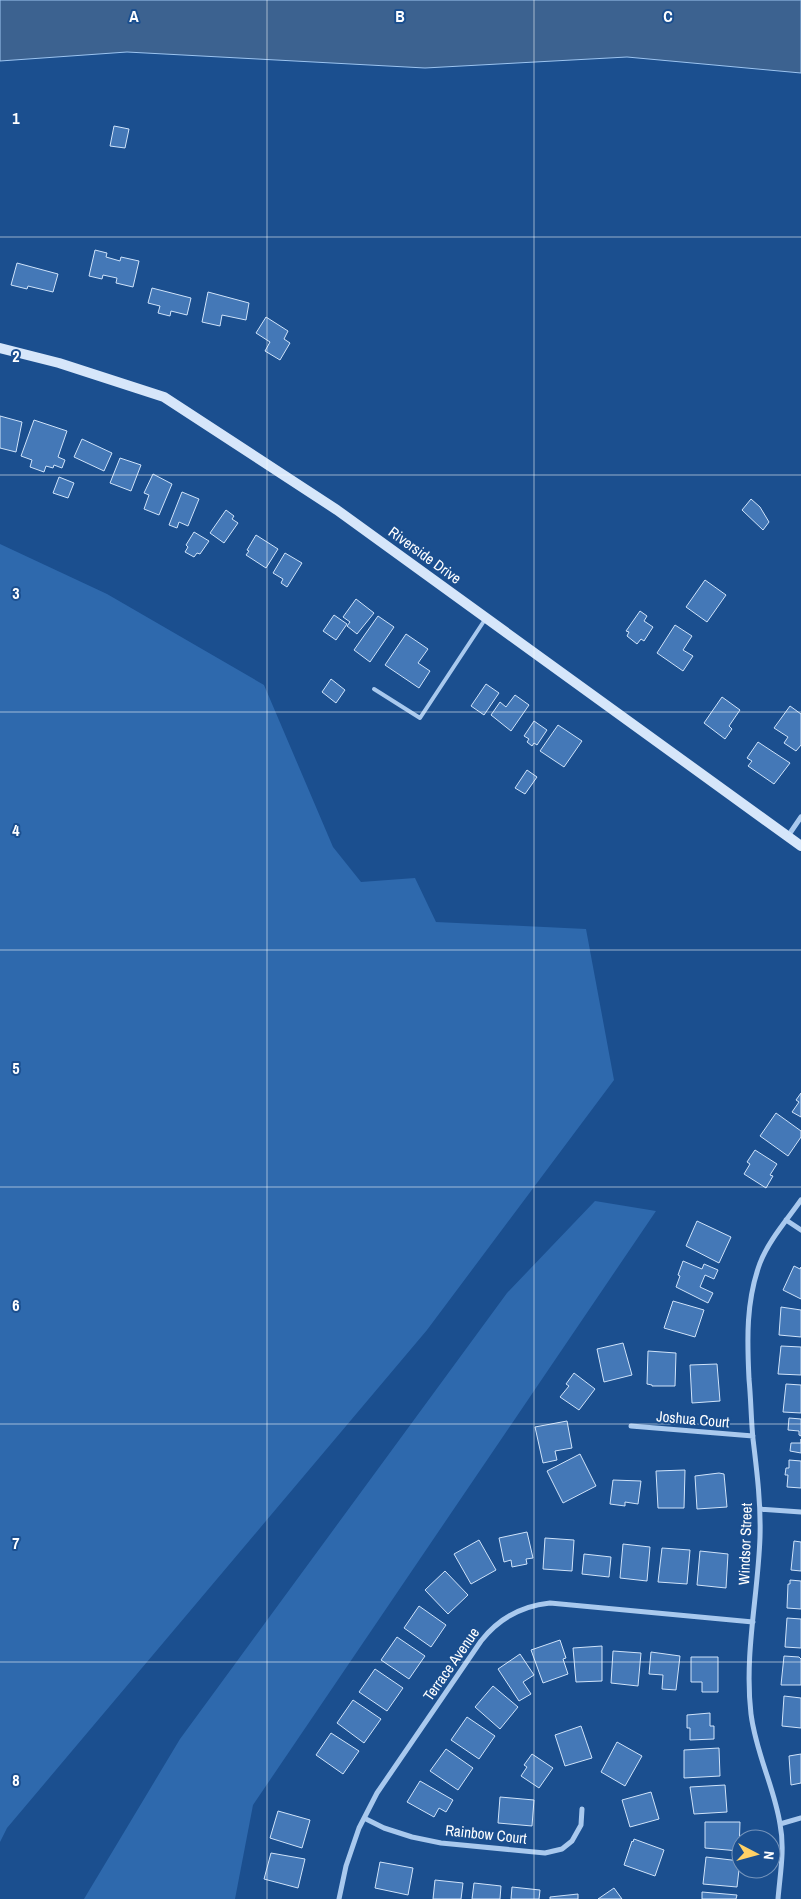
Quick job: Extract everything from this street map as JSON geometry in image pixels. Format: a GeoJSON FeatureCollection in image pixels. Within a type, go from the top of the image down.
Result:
{"type":"FeatureCollection","features":[{"type":"Feature","properties":{"kind":"main road","name":"Riverside Drive"},"geometry":{"type":"LineString","coordinates":[[0,348],[58,363],[164,397],[337,510],[801,846]]}},
{"type":"Feature","properties":{"kind":"street"},"geometry":{"type":"LineString","coordinates":[[788,836],[801,817]]}},
{"type":"Feature","properties":{"kind":"street","name":"Windsor Street"},"geometry":{"type":"LineString","coordinates":[[778,1899],[782,1842],[780,1824],[762,1764],[752,1718],[748,1670],[760,1536],[760,1509],[753,1436],[747,1336],[748,1307],[753,1283],[761,1261],[786,1220],[801,1200]]}},
{"type":"Feature","properties":{"kind":"street"},"geometry":{"type":"LineString","coordinates":[[786,1220],[801,1230]]}},
{"type":"Feature","properties":{"kind":"street","name":"Joshua Court"},"geometry":{"type":"LineString","coordinates":[[631,1426],[753,1436]]}},
{"type":"Feature","properties":{"kind":"street"},"geometry":{"type":"LineString","coordinates":[[760,1509],[801,1512]]}},
{"type":"Feature","properties":{"kind":"street","name":"Terrace Avenue"},"geometry":{"type":"LineString","coordinates":[[339,1899],[346,1866],[364,1818],[377,1793],[481,1641],[490,1630],[511,1614],[530,1606],[550,1603],[753,1622]]}},
{"type":"Feature","properties":{"kind":"street","name":"Rainbow Court"},"geometry":{"type":"LineString","coordinates":[[364,1818],[384,1828],[412,1837],[441,1843],[545,1853],[557,1851],[572,1841],[581,1825],[582,1809]]}},
{"type":"Feature","properties":{"kind":"street"},"geometry":{"type":"LineString","coordinates":[[780,1824],[801,1818]]}},
{"type":"Feature","properties":{"kind":"lane"},"geometry":{"type":"LineString","coordinates":[[374,689],[420,718],[486,618]]}},
{"type":"Feature","properties":{"kind":"shaded area"},"geometry":{"type":"Polygon","coordinates":[[[0,0],[801,0],[801,73],[627,57],[425,68],[127,52],[0,61],[0,0]]]}},
{"type":"Feature","properties":{"kind":"shaded area"},"geometry":{"type":"Polygon","coordinates":[[[0,544],[107,594],[264,685],[333,847],[361,882],[415,878],[436,922],[586,929],[614,1080],[427,1330],[7,1828],[0,1842],[0,544]]]}},
{"type":"Feature","properties":{"kind":"shaded area"},"geometry":{"type":"Polygon","coordinates":[[[595,1201],[656,1211],[253,1805],[235,1899],[84,1899],[180,1739],[507,1293],[595,1201]]]}},
{"type":"Feature","properties":{"kind":"building"},"geometry":{"type":"Polygon","coordinates":[[[114,126],[129,129],[125,148],[110,146],[114,126]]]}},
{"type":"Feature","properties":{"kind":"building"},"geometry":{"type":"Polygon","coordinates":[[[95,250],[107,253],[106,257],[120,261],[121,257],[139,261],[133,287],[116,283],[117,278],[103,275],[102,279],[89,276],[95,250]]]}},
{"type":"Feature","properties":{"kind":"building"},"geometry":{"type":"Polygon","coordinates":[[[17,263],[58,274],[53,292],[28,286],[27,289],[11,285],[17,263]]]}},
{"type":"Feature","properties":{"kind":"building"},"geometry":{"type":"Polygon","coordinates":[[[152,288],[191,298],[187,315],[171,311],[170,316],[158,313],[160,306],[148,303],[152,288]]]}},
{"type":"Feature","properties":{"kind":"building"},"geometry":{"type":"Polygon","coordinates":[[[208,292],[249,303],[246,320],[222,315],[220,326],[202,322],[208,292]]]}},
{"type":"Feature","properties":{"kind":"building"},"geometry":{"type":"Polygon","coordinates":[[[266,317],[288,331],[284,339],[290,343],[280,360],[265,351],[270,342],[256,333],[266,317]]]}},
{"type":"Feature","properties":{"kind":"building"},"geometry":{"type":"Polygon","coordinates":[[[0,416],[22,422],[16,452],[0,448],[0,416]]]}},
{"type":"Feature","properties":{"kind":"building"},"geometry":{"type":"Polygon","coordinates":[[[34,420],[67,431],[58,457],[65,460],[62,468],[54,465],[53,468],[46,466],[44,472],[30,467],[32,460],[21,456],[34,420]]]}},
{"type":"Feature","properties":{"kind":"building"},"geometry":{"type":"Polygon","coordinates":[[[82,439],[112,453],[104,471],[74,457],[82,439]]]}},
{"type":"Feature","properties":{"kind":"building"},"geometry":{"type":"Polygon","coordinates":[[[120,458],[141,465],[131,491],[110,483],[120,458]]]}},
{"type":"Feature","properties":{"kind":"building"},"geometry":{"type":"Polygon","coordinates":[[[153,474],[172,484],[159,515],[144,509],[149,495],[144,493],[153,474]]]}},
{"type":"Feature","properties":{"kind":"building"},"geometry":{"type":"Polygon","coordinates":[[[59,477],[74,483],[68,498],[53,493],[59,477]]]}},
{"type":"Feature","properties":{"kind":"building"},"geometry":{"type":"Polygon","coordinates":[[[182,492],[199,499],[188,526],[179,522],[177,528],[169,525],[182,492]]]}},
{"type":"Feature","properties":{"kind":"building"},"geometry":{"type":"Polygon","coordinates":[[[751,499],[760,507],[769,522],[763,530],[742,510],[751,499]]]}},
{"type":"Feature","properties":{"kind":"building"},"geometry":{"type":"Polygon","coordinates":[[[226,510],[234,516],[232,519],[238,523],[224,543],[210,533],[226,510]]]}},
{"type":"Feature","properties":{"kind":"building"},"geometry":{"type":"Polygon","coordinates":[[[194,532],[209,541],[200,554],[197,553],[194,557],[185,552],[188,547],[186,545],[194,532]]]}},
{"type":"Feature","properties":{"kind":"building"},"geometry":{"type":"Polygon","coordinates":[[[256,535],[278,549],[266,568],[246,555],[256,535]]]}},
{"type":"Feature","properties":{"kind":"building"},"geometry":{"type":"Polygon","coordinates":[[[285,553],[302,563],[287,587],[281,583],[283,579],[273,573],[285,553]]]}},
{"type":"Feature","properties":{"kind":"building"},"geometry":{"type":"Polygon","coordinates":[[[705,580],[726,595],[707,622],[686,607],[705,580]]]}},
{"type":"Feature","properties":{"kind":"building"},"geometry":{"type":"Polygon","coordinates":[[[356,599],[374,613],[357,634],[347,626],[350,622],[343,617],[356,599]]]}},
{"type":"Feature","properties":{"kind":"building"},"geometry":{"type":"Polygon","coordinates":[[[640,611],[647,616],[644,621],[653,627],[644,641],[641,639],[637,644],[627,636],[629,632],[626,631],[640,611]]]}},
{"type":"Feature","properties":{"kind":"building"},"geometry":{"type":"Polygon","coordinates":[[[334,615],[347,624],[336,640],[323,631],[334,615]]]}},
{"type":"Feature","properties":{"kind":"building"},"geometry":{"type":"Polygon","coordinates":[[[378,616],[394,627],[370,662],[354,650],[378,616]]]}},
{"type":"Feature","properties":{"kind":"building"},"geometry":{"type":"Polygon","coordinates":[[[675,625],[692,636],[683,650],[693,656],[683,671],[657,653],[675,625]]]}},
{"type":"Feature","properties":{"kind":"building"},"geometry":{"type":"Polygon","coordinates":[[[406,634],[428,649],[418,663],[430,671],[419,688],[385,665],[406,634]]]}},
{"type":"Feature","properties":{"kind":"building"},"geometry":{"type":"Polygon","coordinates":[[[331,679],[345,690],[336,703],[322,692],[331,679]]]}},
{"type":"Feature","properties":{"kind":"building"},"geometry":{"type":"Polygon","coordinates":[[[486,684],[499,693],[484,715],[471,706],[486,684]]]}},
{"type":"Feature","properties":{"kind":"building"},"geometry":{"type":"Polygon","coordinates":[[[515,695],[529,705],[511,731],[491,715],[500,702],[506,707],[515,695]]]}},
{"type":"Feature","properties":{"kind":"building"},"geometry":{"type":"Polygon","coordinates":[[[722,697],[740,710],[729,726],[732,729],[725,739],[704,723],[722,697]]]}},
{"type":"Feature","properties":{"kind":"building"},"geometry":{"type":"Polygon","coordinates":[[[790,706],[801,714],[801,745],[796,751],[784,743],[788,737],[774,728],[790,706]]]}},
{"type":"Feature","properties":{"kind":"building"},"geometry":{"type":"Polygon","coordinates":[[[534,721],[547,730],[537,745],[534,743],[532,746],[527,742],[529,739],[524,736],[534,721]]]}},
{"type":"Feature","properties":{"kind":"building"},"geometry":{"type":"Polygon","coordinates":[[[558,725],[582,741],[564,767],[540,751],[558,725]]]}},
{"type":"Feature","properties":{"kind":"building"},"geometry":{"type":"Polygon","coordinates":[[[758,742],[790,763],[774,784],[748,766],[752,761],[747,758],[758,742]]]}},
{"type":"Feature","properties":{"kind":"building"},"geometry":{"type":"Polygon","coordinates":[[[527,770],[537,777],[525,794],[515,788],[527,770]]]}},
{"type":"Feature","properties":{"kind":"building"},"geometry":{"type":"Polygon","coordinates":[[[801,1093],[801,1117],[792,1112],[799,1102],[796,1100],[801,1093]]]}},
{"type":"Feature","properties":{"kind":"building"},"geometry":{"type":"Polygon","coordinates":[[[776,1113],[801,1131],[801,1137],[788,1156],[760,1136],[776,1113]]]}},
{"type":"Feature","properties":{"kind":"building"},"geometry":{"type":"Polygon","coordinates":[[[755,1150],[777,1164],[770,1175],[773,1176],[766,1188],[744,1174],[750,1164],[747,1162],[755,1150]]]}},
{"type":"Feature","properties":{"kind":"building"},"geometry":{"type":"Polygon","coordinates":[[[697,1221],[731,1237],[719,1263],[686,1246],[697,1221]]]}},
{"type":"Feature","properties":{"kind":"building"},"geometry":{"type":"Polygon","coordinates":[[[683,1261],[702,1269],[704,1264],[718,1270],[714,1279],[705,1275],[700,1287],[713,1293],[708,1303],[676,1287],[683,1261]]]}},
{"type":"Feature","properties":{"kind":"building"},"geometry":{"type":"Polygon","coordinates":[[[794,1266],[800,1269],[801,1267],[801,1299],[783,1290],[794,1266]]]}},
{"type":"Feature","properties":{"kind":"building"},"geometry":{"type":"Polygon","coordinates":[[[673,1301],[704,1310],[695,1337],[664,1328],[673,1301]]]}},
{"type":"Feature","properties":{"kind":"building"},"geometry":{"type":"Polygon","coordinates":[[[781,1307],[801,1310],[801,1337],[779,1335],[781,1307]]]}},
{"type":"Feature","properties":{"kind":"building"},"geometry":{"type":"Polygon","coordinates":[[[623,1343],[632,1375],[604,1382],[597,1349],[623,1343]]]}},
{"type":"Feature","properties":{"kind":"building"},"geometry":{"type":"Polygon","coordinates":[[[781,1346],[801,1347],[801,1375],[778,1374],[781,1346]]]}},
{"type":"Feature","properties":{"kind":"building"},"geometry":{"type":"Polygon","coordinates":[[[648,1351],[676,1353],[675,1386],[652,1386],[647,1384],[648,1351]]]}},
{"type":"Feature","properties":{"kind":"building"},"geometry":{"type":"Polygon","coordinates":[[[717,1364],[720,1401],[692,1403],[690,1365],[717,1364]]]}},
{"type":"Feature","properties":{"kind":"building"},"geometry":{"type":"Polygon","coordinates":[[[574,1373],[595,1389],[579,1410],[560,1397],[569,1386],[566,1384],[574,1373]]]}},
{"type":"Feature","properties":{"kind":"building"},"geometry":{"type":"Polygon","coordinates":[[[786,1384],[801,1385],[801,1413],[783,1412],[786,1384]]]}},
{"type":"Feature","properties":{"kind":"building"},"geometry":{"type":"Polygon","coordinates":[[[789,1418],[801,1419],[801,1436],[799,1431],[788,1430],[789,1418]]]}},
{"type":"Feature","properties":{"kind":"building"},"geometry":{"type":"Polygon","coordinates":[[[567,1421],[572,1448],[555,1451],[557,1460],[543,1463],[535,1427],[567,1421]]]}},
{"type":"Feature","properties":{"kind":"building"},"geometry":{"type":"Polygon","coordinates":[[[791,1443],[801,1443],[801,1453],[790,1451],[791,1443]]]}},
{"type":"Feature","properties":{"kind":"building"},"geometry":{"type":"Polygon","coordinates":[[[580,1454],[596,1486],[563,1503],[547,1471],[580,1454]]]}},
{"type":"Feature","properties":{"kind":"building"},"geometry":{"type":"Polygon","coordinates":[[[789,1460],[801,1461],[801,1488],[787,1487],[788,1475],[785,1475],[786,1468],[789,1468],[789,1460]]]}},
{"type":"Feature","properties":{"kind":"building"},"geometry":{"type":"Polygon","coordinates":[[[685,1470],[684,1508],[658,1508],[656,1471],[685,1470]]]}},
{"type":"Feature","properties":{"kind":"building"},"geometry":{"type":"Polygon","coordinates":[[[724,1474],[727,1507],[697,1509],[695,1476],[724,1474]]]}},
{"type":"Feature","properties":{"kind":"building"},"geometry":{"type":"Polygon","coordinates":[[[613,1480],[641,1481],[638,1504],[625,1502],[625,1506],[610,1504],[613,1480]]]}},
{"type":"Feature","properties":{"kind":"building"},"geometry":{"type":"Polygon","coordinates":[[[527,1532],[533,1558],[526,1559],[527,1564],[512,1567],[511,1560],[504,1562],[499,1538],[527,1532]]]}},
{"type":"Feature","properties":{"kind":"building"},"geometry":{"type":"Polygon","coordinates":[[[545,1538],[574,1540],[572,1571],[543,1569],[545,1538]]]}},
{"type":"Feature","properties":{"kind":"building"},"geometry":{"type":"Polygon","coordinates":[[[479,1540],[496,1570],[471,1584],[454,1554],[479,1540]]]}},
{"type":"Feature","properties":{"kind":"building"},"geometry":{"type":"Polygon","coordinates":[[[794,1541],[801,1542],[801,1571],[791,1570],[794,1541]]]}},
{"type":"Feature","properties":{"kind":"building"},"geometry":{"type":"Polygon","coordinates":[[[623,1544],[650,1547],[647,1581],[620,1578],[623,1544]]]}},
{"type":"Feature","properties":{"kind":"building"},"geometry":{"type":"Polygon","coordinates":[[[662,1548],[690,1550],[687,1584],[658,1582],[662,1548]]]}},
{"type":"Feature","properties":{"kind":"building"},"geometry":{"type":"Polygon","coordinates":[[[700,1551],[728,1554],[726,1588],[697,1585],[700,1551]]]}},
{"type":"Feature","properties":{"kind":"building"},"geometry":{"type":"Polygon","coordinates":[[[584,1554],[611,1557],[609,1577],[582,1574],[584,1554]]]}},
{"type":"Feature","properties":{"kind":"building"},"geometry":{"type":"Polygon","coordinates":[[[445,1571],[468,1595],[448,1614],[425,1590],[445,1571]]]}},
{"type":"Feature","properties":{"kind":"building"},"geometry":{"type":"Polygon","coordinates":[[[790,1580],[801,1581],[801,1609],[787,1608],[788,1584],[790,1584],[790,1580]]]}},
{"type":"Feature","properties":{"kind":"building"},"geometry":{"type":"Polygon","coordinates":[[[419,1606],[446,1625],[431,1647],[404,1628],[419,1606]]]}},
{"type":"Feature","properties":{"kind":"building"},"geometry":{"type":"Polygon","coordinates":[[[787,1618],[801,1619],[801,1648],[785,1647],[787,1618]]]}},
{"type":"Feature","properties":{"kind":"building"},"geometry":{"type":"Polygon","coordinates":[[[397,1637],[425,1656],[409,1679],[381,1660],[397,1637]]]}},
{"type":"Feature","properties":{"kind":"building"},"geometry":{"type":"Polygon","coordinates":[[[560,1640],[566,1658],[563,1659],[568,1674],[543,1683],[531,1650],[560,1640]]]}},
{"type":"Feature","properties":{"kind":"building"},"geometry":{"type":"Polygon","coordinates":[[[602,1646],[602,1681],[576,1682],[573,1648],[602,1646]]]}},
{"type":"Feature","properties":{"kind":"building"},"geometry":{"type":"Polygon","coordinates":[[[613,1651],[641,1653],[638,1686],[611,1683],[613,1651]]]}},
{"type":"Feature","properties":{"kind":"building"},"geometry":{"type":"Polygon","coordinates":[[[651,1652],[680,1656],[676,1690],[662,1689],[663,1675],[649,1674],[651,1652]]]}},
{"type":"Feature","properties":{"kind":"building"},"geometry":{"type":"Polygon","coordinates":[[[520,1654],[534,1675],[523,1682],[531,1694],[519,1701],[498,1669],[520,1654]]]}},
{"type":"Feature","properties":{"kind":"building"},"geometry":{"type":"Polygon","coordinates":[[[784,1656],[799,1657],[801,1659],[801,1685],[781,1685],[784,1656]]]}},
{"type":"Feature","properties":{"kind":"building"},"geometry":{"type":"Polygon","coordinates":[[[691,1657],[718,1657],[718,1692],[702,1692],[702,1682],[691,1682],[691,1657]]]}},
{"type":"Feature","properties":{"kind":"building"},"geometry":{"type":"Polygon","coordinates":[[[375,1669],[403,1688],[387,1711],[359,1692],[375,1669]]]}},
{"type":"Feature","properties":{"kind":"building"},"geometry":{"type":"Polygon","coordinates":[[[493,1686],[518,1707],[500,1729],[475,1707],[493,1686]]]}},
{"type":"Feature","properties":{"kind":"building"},"geometry":{"type":"Polygon","coordinates":[[[784,1696],[801,1698],[801,1728],[782,1726],[784,1696]]]}},
{"type":"Feature","properties":{"kind":"building"},"geometry":{"type":"Polygon","coordinates":[[[353,1700],[381,1719],[364,1743],[337,1723],[353,1700]]]}},
{"type":"Feature","properties":{"kind":"building"},"geometry":{"type":"Polygon","coordinates":[[[710,1713],[710,1726],[714,1726],[714,1739],[690,1740],[690,1728],[687,1728],[687,1715],[710,1713]]]}},
{"type":"Feature","properties":{"kind":"building"},"geometry":{"type":"Polygon","coordinates":[[[467,1717],[495,1736],[479,1759],[451,1740],[467,1717]]]}},
{"type":"Feature","properties":{"kind":"building"},"geometry":{"type":"Polygon","coordinates":[[[581,1726],[592,1758],[565,1766],[555,1735],[581,1726]]]}},
{"type":"Feature","properties":{"kind":"building"},"geometry":{"type":"Polygon","coordinates":[[[331,1733],[359,1751],[343,1774],[316,1755],[331,1733]]]}},
{"type":"Feature","properties":{"kind":"building"},"geometry":{"type":"Polygon","coordinates":[[[617,1742],[642,1756],[625,1786],[601,1772],[617,1742]]]}},
{"type":"Feature","properties":{"kind":"building"},"geometry":{"type":"Polygon","coordinates":[[[719,1748],[720,1776],[684,1778],[684,1750],[719,1748]]]}},
{"type":"Feature","properties":{"kind":"building"},"geometry":{"type":"Polygon","coordinates":[[[446,1749],[473,1768],[458,1790],[430,1771],[446,1749]]]}},
{"type":"Feature","properties":{"kind":"building"},"geometry":{"type":"Polygon","coordinates":[[[532,1754],[553,1768],[539,1788],[521,1776],[527,1767],[524,1765],[532,1754]]]}},
{"type":"Feature","properties":{"kind":"building"},"geometry":{"type":"Polygon","coordinates":[[[801,1754],[801,1783],[791,1785],[789,1756],[801,1754]]]}},
{"type":"Feature","properties":{"kind":"building"},"geometry":{"type":"Polygon","coordinates":[[[420,1781],[453,1800],[446,1812],[439,1808],[434,1817],[407,1802],[420,1781]]]}},
{"type":"Feature","properties":{"kind":"building"},"geometry":{"type":"Polygon","coordinates":[[[725,1785],[727,1812],[694,1814],[690,1787],[725,1785]]]}},
{"type":"Feature","properties":{"kind":"building"},"geometry":{"type":"Polygon","coordinates":[[[651,1792],[659,1819],[630,1827],[622,1800],[651,1792]]]}},
{"type":"Feature","properties":{"kind":"building"},"geometry":{"type":"Polygon","coordinates":[[[500,1797],[534,1800],[532,1826],[498,1823],[500,1797]]]}},
{"type":"Feature","properties":{"kind":"building"},"geometry":{"type":"Polygon","coordinates":[[[278,1811],[310,1820],[302,1848],[270,1838],[278,1811]]]}},
{"type":"Feature","properties":{"kind":"building"},"geometry":{"type":"Polygon","coordinates":[[[705,1822],[740,1822],[740,1829],[731,1829],[731,1850],[705,1848],[705,1822]]]}},
{"type":"Feature","properties":{"kind":"building"},"geometry":{"type":"Polygon","coordinates":[[[634,1839],[664,1850],[655,1876],[624,1865],[634,1839]]]}},
{"type":"Feature","properties":{"kind":"building"},"geometry":{"type":"Polygon","coordinates":[[[271,1853],[305,1859],[298,1888],[264,1879],[271,1853]]]}},
{"type":"Feature","properties":{"kind":"building"},"geometry":{"type":"Polygon","coordinates":[[[706,1857],[731,1860],[731,1879],[738,1879],[737,1887],[703,1884],[706,1857]]]}},
{"type":"Feature","properties":{"kind":"building"},"geometry":{"type":"Polygon","coordinates":[[[380,1862],[413,1868],[408,1895],[375,1888],[380,1862]]]}},
{"type":"Feature","properties":{"kind":"building"},"geometry":{"type":"Polygon","coordinates":[[[435,1880],[463,1883],[461,1899],[433,1899],[435,1880]]]}},
{"type":"Feature","properties":{"kind":"building"},"geometry":{"type":"Polygon","coordinates":[[[474,1883],[501,1886],[500,1899],[472,1899],[474,1883]]]}},
{"type":"Feature","properties":{"kind":"building"},"geometry":{"type":"Polygon","coordinates":[[[512,1887],[540,1890],[539,1899],[511,1899],[512,1887]]]}},
{"type":"Feature","properties":{"kind":"building"},"geometry":{"type":"Polygon","coordinates":[[[614,1888],[622,1899],[598,1899],[614,1888]]]}},
{"type":"Feature","properties":{"kind":"building"},"geometry":{"type":"Polygon","coordinates":[[[702,1892],[737,1895],[736,1899],[702,1899],[702,1892]]]}},
{"type":"Feature","properties":{"kind":"building"},"geometry":{"type":"Polygon","coordinates":[[[578,1894],[578,1899],[550,1899],[550,1897],[578,1894]]]}}]}
